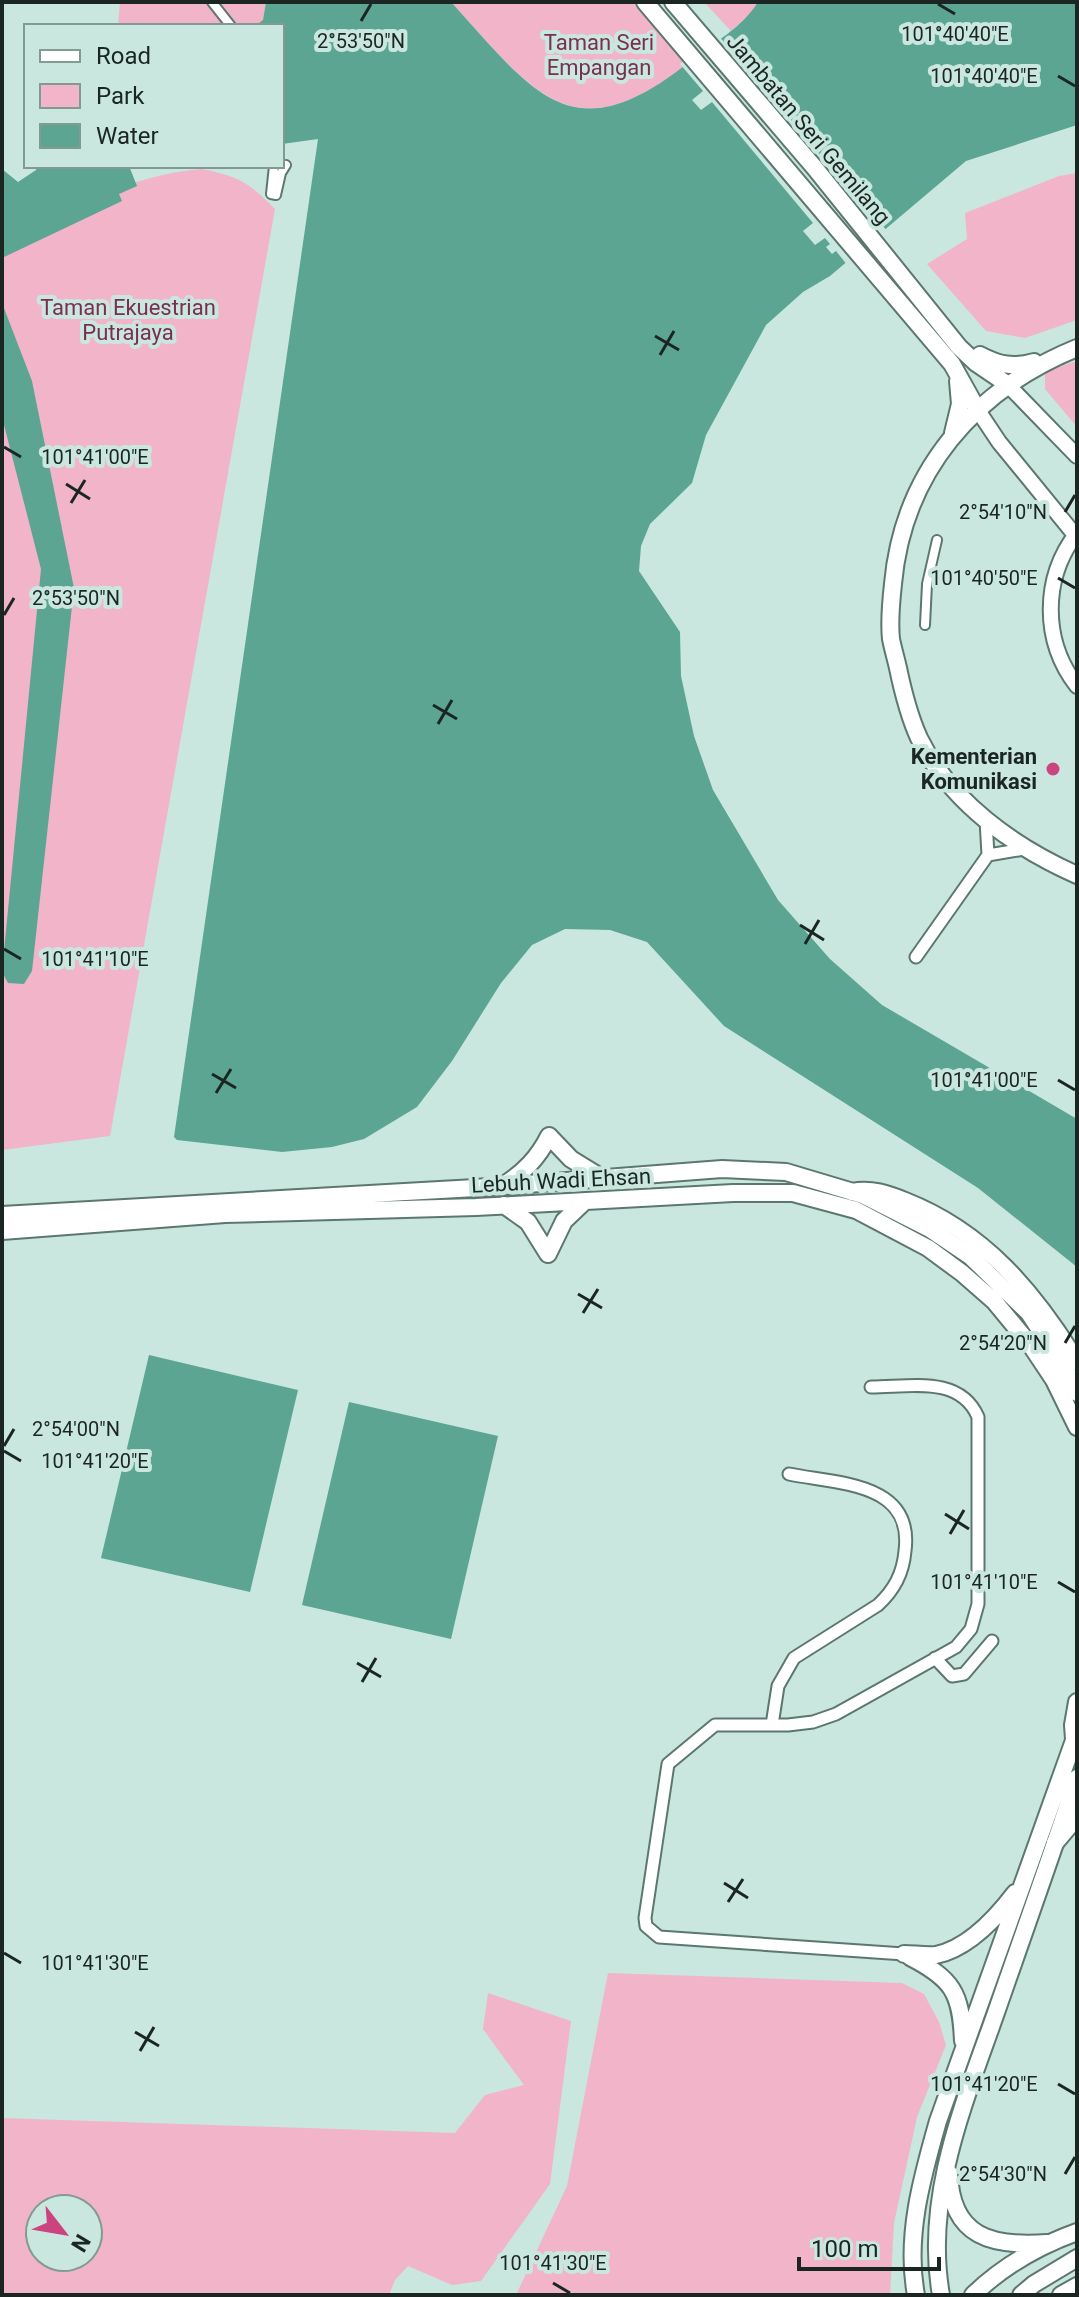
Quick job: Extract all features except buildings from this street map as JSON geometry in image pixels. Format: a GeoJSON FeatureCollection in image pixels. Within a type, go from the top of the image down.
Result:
{"type":"FeatureCollection","features":[{"type":"Feature","properties":{"kind":"main road","name":"Jambatan Seri Gemilang"},"geometry":{"type":"LineString","coordinates":[[645,2],[952,364],[977,409]]}},
{"type":"Feature","properties":{"kind":"main road","name":"Jambatan Seri Gemilang"},"geometry":{"type":"LineString","coordinates":[[677,6],[947,330]]}},
{"type":"Feature","properties":{"kind":"main road"},"geometry":{"type":"LineString","coordinates":[[947,330],[996,364],[1016,367],[1055,357]]}},
{"type":"Feature","properties":{"kind":"main road"},"geometry":{"type":"LineString","coordinates":[[947,330],[976,363],[1007,384]]}},
{"type":"Feature","properties":{"kind":"main road"},"geometry":{"type":"LineString","coordinates":[[1077,348],[1007,384],[977,409],[928,472],[909,511],[894,566],[891,637],[903,690],[920,741],[951,784],[986,820],[1024,849],[1077,875]]}},
{"type":"Feature","properties":{"kind":"main road"},"geometry":{"type":"LineString","coordinates":[[952,364],[960,389],[960,404],[952,439]]}},
{"type":"Feature","properties":{"kind":"main road"},"geometry":{"type":"LineString","coordinates":[[503,1186],[528,1167],[549,1136],[571,1159],[602,1178]]}},
{"type":"Feature","properties":{"kind":"main road","name":"Lebuh Wadi Ehsan"},"geometry":{"type":"LineString","coordinates":[[2,1215],[503,1186],[722,1169],[786,1172],[852,1192]]}},
{"type":"Feature","properties":{"kind":"main road"},"geometry":{"type":"LineString","coordinates":[[852,1192],[865,1189],[902,1200],[957,1226],[1022,1283],[1077,1362]]}},
{"type":"Feature","properties":{"kind":"main road"},"geometry":{"type":"LineString","coordinates":[[852,1192],[898,1211],[970,1256],[1029,1313],[1065,1368],[1077,1393]]}},
{"type":"Feature","properties":{"kind":"main road","name":"Lebuh Wadi Ehsan"},"geometry":{"type":"LineString","coordinates":[[2,1231],[225,1214],[793,1193],[856,1210],[928,1248],[962,1273],[994,1301],[1032,1347],[1054,1380],[1077,1427]]}},
{"type":"Feature","properties":{"kind":"main road"},"geometry":{"type":"LineString","coordinates":[[504,1205],[528,1222],[548,1254],[564,1221],[585,1201]]}},
{"type":"Feature","properties":{"kind":"main road"},"geometry":{"type":"LineString","coordinates":[[916,2295],[913,2254],[915,2216],[926,2163],[1076,1736],[1073,1725],[1077,1702]]}},
{"type":"Feature","properties":{"kind":"main road"},"geometry":{"type":"LineString","coordinates":[[941,2295],[936,2250],[938,2213],[958,2121],[1077,1778]]}},
{"type":"Feature","properties":{"kind":"main road"},"geometry":{"type":"LineString","coordinates":[[1055,1843],[1077,1817]]}},
{"type":"Feature","properties":{"kind":"main road"},"geometry":{"type":"LineString","coordinates":[[904,1954],[936,1955],[960,1944],[996,1918],[1024,1880]]}},
{"type":"Feature","properties":{"kind":"main road"},"geometry":{"type":"LineString","coordinates":[[904,1954],[934,1969],[951,1986],[962,2011],[963,2051]]}},
{"type":"Feature","properties":{"kind":"main road"},"geometry":{"type":"LineString","coordinates":[[948,2160],[953,2202],[972,2229],[1002,2244],[1047,2243]]}},
{"type":"Feature","properties":{"kind":"main road"},"geometry":{"type":"LineString","coordinates":[[973,2295],[1016,2260],[1047,2243],[1077,2232]]}},
{"type":"Feature","properties":{"kind":"main road"},"geometry":{"type":"LineString","coordinates":[[904,2295],[907,2267],[913,2254]]}},
{"type":"Feature","properties":{"kind":"main road"},"geometry":{"type":"LineString","coordinates":[[1021,2295],[1077,2258]]}},
{"type":"Feature","properties":{"kind":"main road"},"geometry":{"type":"LineString","coordinates":[[1061,2295],[1077,2286]]}},
{"type":"Feature","properties":{"kind":"street"},"geometry":{"type":"LineString","coordinates":[[212,2],[229,24]]}},
{"type":"Feature","properties":{"kind":"street"},"geometry":{"type":"LineString","coordinates":[[274,168],[271,194],[276,195],[286,165]]}},
{"type":"Feature","properties":{"kind":"street"},"geometry":{"type":"LineString","coordinates":[[1007,384],[1077,456]]}},
{"type":"Feature","properties":{"kind":"street"},"geometry":{"type":"LineString","coordinates":[[977,409],[1008,454],[1076,534],[1058,568],[1050,605],[1051,629],[1058,653],[1077,686]]}},
{"type":"Feature","properties":{"kind":"street"},"geometry":{"type":"LineString","coordinates":[[925,625],[927,584],[937,540]]}},
{"type":"Feature","properties":{"kind":"street"},"geometry":{"type":"LineString","coordinates":[[916,957],[988,855],[986,820]]}},
{"type":"Feature","properties":{"kind":"street"},"geometry":{"type":"LineString","coordinates":[[988,855],[1009,849],[1024,849]]}},
{"type":"Feature","properties":{"kind":"street"},"geometry":{"type":"LineString","coordinates":[[871,1387],[940,1387],[953,1390],[964,1396],[978,1417],[976,1616],[964,1638],[836,1714],[813,1722],[715,1725],[668,1764],[645,1918],[646,1926],[659,1937],[666,1938],[904,1954]]}},
{"type":"Feature","properties":{"kind":"street"},"geometry":{"type":"LineString","coordinates":[[772,1725],[778,1686],[794,1658],[878,1605],[888,1595],[904,1564],[906,1545],[905,1527],[899,1510],[887,1498],[872,1491],[789,1474]]}},
{"type":"Feature","properties":{"kind":"street"},"geometry":{"type":"LineString","coordinates":[[935,1658],[948,1673],[959,1676],[992,1641]]}},
{"type":"Feature","properties":{"kind":"green space"},"geometry":{"type":"Polygon","coordinates":[[[120,2],[266,2],[263,20],[258,24],[118,24],[120,2]]]}},
{"type":"Feature","properties":{"kind":"green space","name":"Taman Seri Empangan"},"geometry":{"type":"Polygon","coordinates":[[[451,2],[644,2],[692,60],[651,89],[616,105],[586,108],[558,102],[533,86],[507,63],[451,2]]]}},
{"type":"Feature","properties":{"kind":"green space","name":"Taman Seri Empangan"},"geometry":{"type":"Polygon","coordinates":[[[704,2],[758,2],[752,12],[731,31],[704,2]]]}},
{"type":"Feature","properties":{"kind":"green space","name":"Taman Ekuestrian Putrajaya"},"geometry":{"type":"Polygon","coordinates":[[[202,169],[243,182],[275,209],[110,1136],[2,1150],[2,242],[124,186],[149,178],[202,169]]]}},
{"type":"Feature","properties":{"kind":"green space"},"geometry":{"type":"Polygon","coordinates":[[[1077,173],[1077,320],[1025,338],[986,331],[927,264],[967,239],[965,213],[1059,176],[1077,173]]]}},
{"type":"Feature","properties":{"kind":"green space"},"geometry":{"type":"Polygon","coordinates":[[[1077,361],[1077,427],[1045,389],[1045,371],[1077,361]]]}},
{"type":"Feature","properties":{"kind":"green space"},"geometry":{"type":"Polygon","coordinates":[[[608,1973],[902,1983],[924,1994],[939,2022],[946,2045],[917,2117],[894,2223],[890,2295],[516,2295],[567,2186],[608,1973]]]}},
{"type":"Feature","properties":{"kind":"green space"},"geometry":{"type":"Polygon","coordinates":[[[488,1993],[571,2021],[550,2184],[481,2281],[452,2285],[408,2266],[395,2280],[389,2295],[2,2295],[2,2118],[455,2133],[485,2095],[524,2085],[483,2029],[488,1993]]]}},
{"type":"Feature","properties":{"kind":"water"},"geometry":{"type":"Polygon","coordinates":[[[266,2],[451,2],[532,86],[557,101],[584,108],[614,105],[649,90],[726,35],[744,20],[758,2],[1077,2],[1077,125],[966,161],[830,276],[803,292],[766,325],[706,435],[692,483],[650,524],[641,546],[639,571],[680,632],[681,676],[694,736],[713,790],[778,900],[830,959],[882,1005],[1077,1119],[1077,1267],[978,1188],[724,1026],[647,942],[610,930],[565,929],[532,945],[501,983],[452,1061],[417,1107],[364,1139],[332,1147],[282,1152],[177,1140],[174,1137],[318,139],[284,144],[284,24],[258,24],[263,20],[266,2]]]}},
{"type":"Feature","properties":{"kind":"water"},"geometry":{"type":"Polygon","coordinates":[[[130,168],[137,186],[119,194],[122,201],[2,258],[2,169],[18,182],[36,170],[130,168]]]}},
{"type":"Feature","properties":{"kind":"water"},"geometry":{"type":"Polygon","coordinates":[[[2,303],[32,381],[74,588],[32,971],[24,984],[8,983],[2,972],[41,569],[2,417],[2,303]]]}},
{"type":"Feature","properties":{"kind":"water"},"geometry":{"type":"Polygon","coordinates":[[[149,1355],[298,1390],[250,1592],[101,1558],[149,1355]]]}},
{"type":"Feature","properties":{"kind":"water"},"geometry":{"type":"Polygon","coordinates":[[[349,1402],[498,1436],[451,1639],[302,1605],[349,1402]]]}},
{"type":"Feature","properties":{"kind":"pier"},"geometry":{"type":"Polygon","coordinates":[[[718,35],[740,61],[751,52],[759,61],[749,70],[850,190],[860,183],[871,196],[863,203],[888,232],[848,266],[836,251],[832,254],[826,247],[830,244],[825,238],[815,245],[803,231],[813,223],[712,102],[701,110],[692,100],[703,91],[680,64],[718,35]]]}},
{"type":"Feature","properties":{"kind":"place","name":"Kementerian Komunikasi"},"geometry":{"type":"Point","coordinates":[1053,769]}}]}
